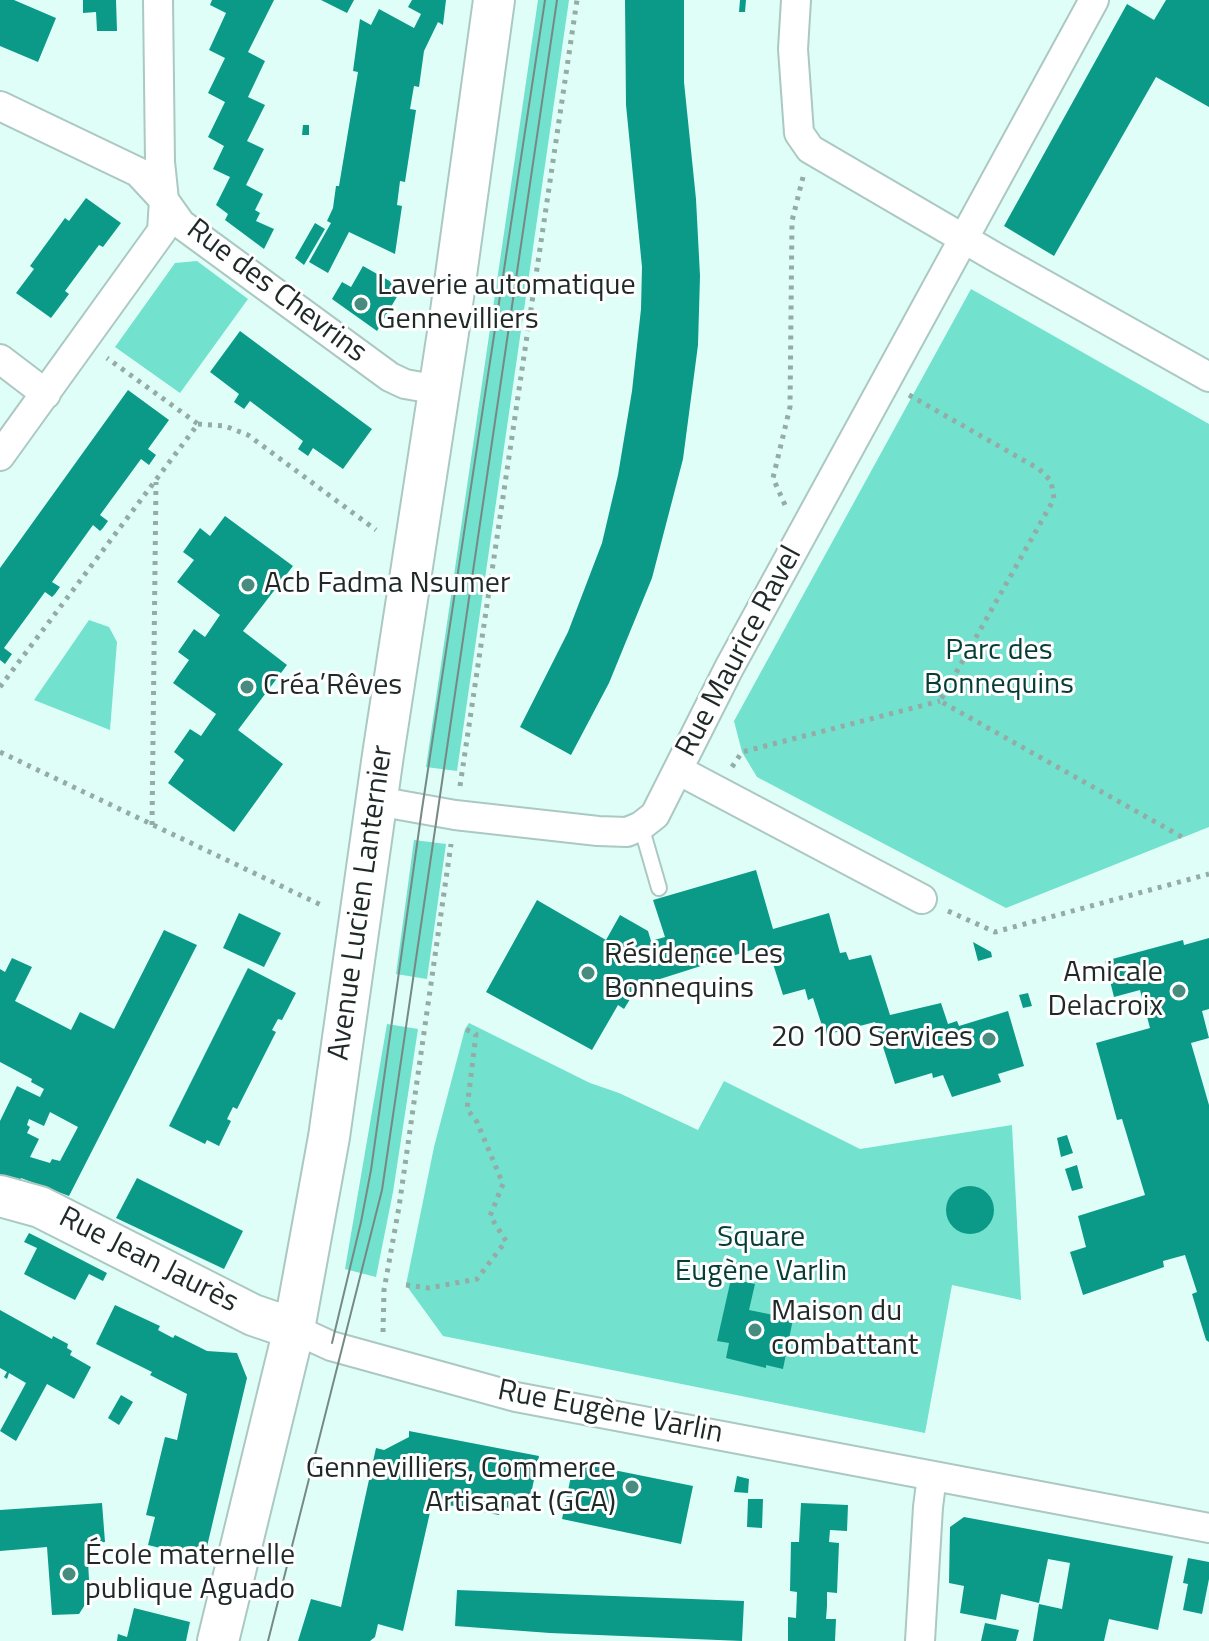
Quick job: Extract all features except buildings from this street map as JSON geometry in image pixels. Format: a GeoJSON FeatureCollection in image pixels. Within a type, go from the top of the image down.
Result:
{"type":"FeatureCollection","features":[{"type":"Feature","properties":{"kind":"main road","name":"Avenue Lucien Lanternier"},"geometry":{"type":"LineString","coordinates":[[218,1641],[294,1329],[329,1137],[494,0]]}},
{"type":"Feature","properties":{"kind":"main road","name":"Rue Jean Jaurès"},"geometry":{"type":"LineString","coordinates":[[0,1196],[40,1207],[253,1315],[294,1329]]}},
{"type":"Feature","properties":{"kind":"street"},"geometry":{"type":"LineString","coordinates":[[0,456],[162,231],[164,200],[160,162],[158,0]]}},
{"type":"Feature","properties":{"kind":"street"},"geometry":{"type":"LineString","coordinates":[[796,0],[793,49],[799,133],[810,149],[1209,377]]}},
{"type":"Feature","properties":{"kind":"street","name":"Rue Maurice Ravel"},"geometry":{"type":"LineString","coordinates":[[641,826],[655,815],[729,668],[1094,0]]}},
{"type":"Feature","properties":{"kind":"street","name":"Rue des Chevrins"},"geometry":{"type":"LineString","coordinates":[[0,106],[138,172],[181,224],[390,377],[405,384],[439,390]]}},
{"type":"Feature","properties":{"kind":"street"},"geometry":{"type":"LineString","coordinates":[[0,359],[46,394]]}},
{"type":"Feature","properties":{"kind":"street"},"geometry":{"type":"LineString","coordinates":[[678,770],[922,899]]}},
{"type":"Feature","properties":{"kind":"street"},"geometry":{"type":"LineString","coordinates":[[377,801],[455,815],[598,831],[627,832],[641,826]]}},
{"type":"Feature","properties":{"kind":"street","name":"Rue Eugène Varlin"},"geometry":{"type":"LineString","coordinates":[[294,1329],[331,1346],[516,1397],[1209,1528]]}},
{"type":"Feature","properties":{"kind":"street"},"geometry":{"type":"LineString","coordinates":[[920,1641],[932,1476]]}},
{"type":"Feature","properties":{"kind":"lane"},"geometry":{"type":"LineString","coordinates":[[641,826],[659,888]]}},
{"type":"Feature","properties":{"kind":"path"},"geometry":{"type":"LineString","coordinates":[[458,801],[577,0]]}},
{"type":"Feature","properties":{"kind":"path"},"geometry":{"type":"LineString","coordinates":[[809,520],[784,504],[773,478],[790,407],[792,221],[810,149]]}},
{"type":"Feature","properties":{"kind":"path"},"geometry":{"type":"LineString","coordinates":[[107,357],[198,424],[225,426],[248,435],[376,530]]}},
{"type":"Feature","properties":{"kind":"path"},"geometry":{"type":"LineString","coordinates":[[885,379],[911,397],[1039,469],[1051,481],[1054,499],[940,701]]}},
{"type":"Feature","properties":{"kind":"path"},"geometry":{"type":"LineString","coordinates":[[0,687],[198,424]]}},
{"type":"Feature","properties":{"kind":"path"},"geometry":{"type":"LineString","coordinates":[[152,825],[156,481]]}},
{"type":"Feature","properties":{"kind":"path"},"geometry":{"type":"LineString","coordinates":[[715,790],[742,752],[940,701],[1182,837]]}},
{"type":"Feature","properties":{"kind":"path"},"geometry":{"type":"LineString","coordinates":[[0,752],[321,905]]}},
{"type":"Feature","properties":{"kind":"path"},"geometry":{"type":"LineString","coordinates":[[383,1335],[384,1290],[399,1207],[453,832]]}},
{"type":"Feature","properties":{"kind":"path"},"geometry":{"type":"LineString","coordinates":[[922,899],[995,932],[1209,874]]}},
{"type":"Feature","properties":{"kind":"path"},"geometry":{"type":"LineString","coordinates":[[406,1285],[429,1288],[477,1279],[506,1241],[490,1216],[503,1184],[477,1122],[467,1109],[476,1034],[465,1029]]}},
{"type":"Feature","properties":{"kind":"green space"},"geometry":{"type":"Polygon","coordinates":[[[538,0],[569,0],[457,771],[426,767],[538,0]]]}},
{"type":"Feature","properties":{"kind":"green space"},"geometry":{"type":"Polygon","coordinates":[[[197,261],[248,299],[180,393],[115,347],[175,263],[197,261]]]}},
{"type":"Feature","properties":{"kind":"green space","name":"Parc des Bonnequins"},"geometry":{"type":"Polygon","coordinates":[[[971,289],[1209,424],[1209,827],[1006,908],[757,777],[742,752],[734,721],[971,289]]]}},
{"type":"Feature","properties":{"kind":"green space"},"geometry":{"type":"Polygon","coordinates":[[[89,620],[109,627],[117,642],[110,730],[34,700],[89,620]]]}},
{"type":"Feature","properties":{"kind":"green space"},"geometry":{"type":"Polygon","coordinates":[[[414,840],[446,844],[427,979],[396,974],[414,840]]]}},
{"type":"Feature","properties":{"kind":"green space","name":"Square Eugène Varlin"},"geometry":{"type":"Polygon","coordinates":[[[469,1023],[590,1083],[619,1093],[698,1130],[724,1081],[860,1149],[1012,1125],[1021,1300],[952,1285],[925,1433],[443,1336],[406,1285],[434,1147],[469,1023]]]}},
{"type":"Feature","properties":{"kind":"green space"},"geometry":{"type":"Polygon","coordinates":[[[387,1024],[418,1029],[393,1192],[376,1277],[345,1269],[387,1024]]]}},
{"type":"Feature","properties":{"kind":"tram line"},"geometry":{"type":"LineString","coordinates":[[332,1343],[371,1170],[422,809],[545,0]]}},
{"type":"Feature","properties":{"kind":"tram line"},"geometry":{"type":"LineString","coordinates":[[268,1641],[382,1190],[557,0]]}},
{"type":"Feature","properties":{"kind":"place","name":"Laverie automatique Gennevilliers"},"geometry":{"type":"Point","coordinates":[361,304]}},
{"type":"Feature","properties":{"kind":"place","name":"Acb Fadma Nsumer"},"geometry":{"type":"Point","coordinates":[248,585]}},
{"type":"Feature","properties":{"kind":"place","name":"Créa’Rêves"},"geometry":{"type":"Point","coordinates":[247,687]}},
{"type":"Feature","properties":{"kind":"place","name":"Résidence Les Bonnequins"},"geometry":{"type":"Point","coordinates":[588,973]}},
{"type":"Feature","properties":{"kind":"place","name":"Amicale Delacroix"},"geometry":{"type":"Point","coordinates":[1179,991]}},
{"type":"Feature","properties":{"kind":"place","name":"20 100 Services"},"geometry":{"type":"Point","coordinates":[989,1039]}},
{"type":"Feature","properties":{"kind":"place","name":"Maison du combattant"},"geometry":{"type":"Point","coordinates":[755,1330]}},
{"type":"Feature","properties":{"kind":"place","name":"Gennevilliers, Commerce Artisanat (GCA)"},"geometry":{"type":"Point","coordinates":[632,1487]}},
{"type":"Feature","properties":{"kind":"place","name":"École maternelle publique Aguado"},"geometry":{"type":"Point","coordinates":[69,1574]}}]}
